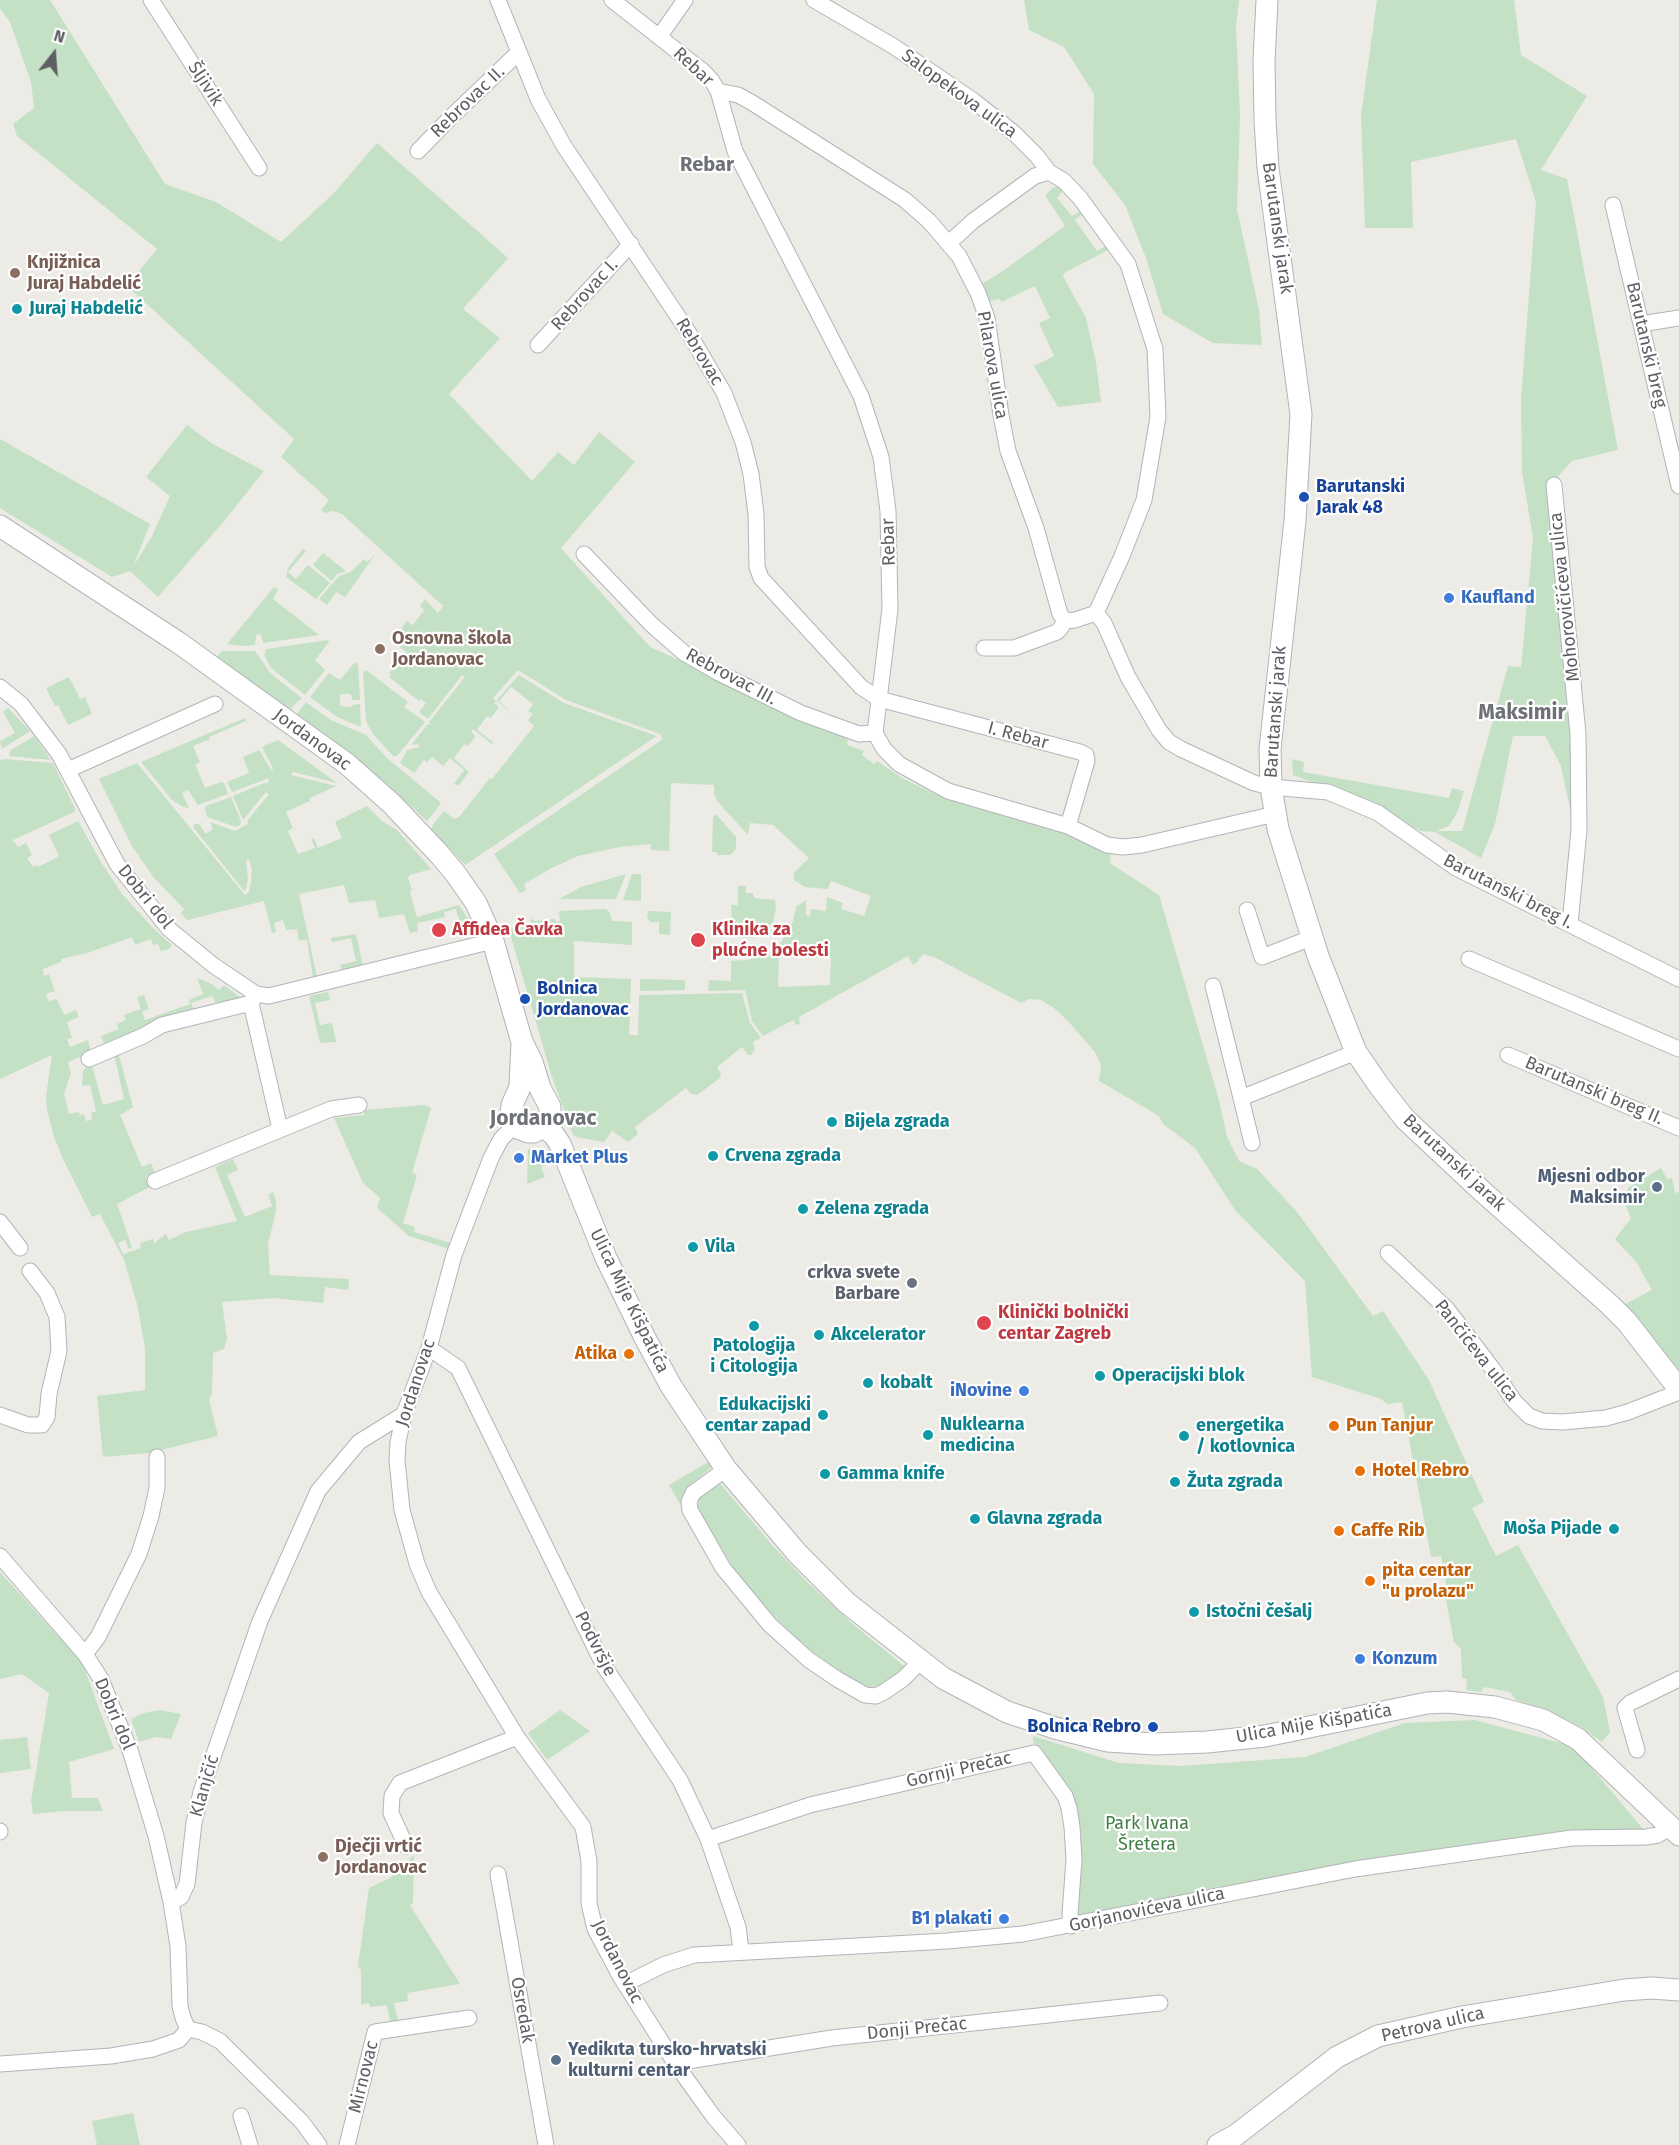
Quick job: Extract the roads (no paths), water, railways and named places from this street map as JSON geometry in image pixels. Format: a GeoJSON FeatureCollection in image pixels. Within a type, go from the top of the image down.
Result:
{"type":"FeatureCollection","features":[{"type":"Feature","properties":{"kind":"main road","name":"Barutanski jarak"},"geometry":{"type":"LineString","coordinates":[[1267,0],[1264,73],[1268,168],[1301,414],[1294,531],[1270,749],[1271,787],[1278,829],[1311,938],[1356,1052],[1405,1119],[1483,1192],[1611,1305],[1627,1322],[1679,1390]]}},
{"type":"Feature","properties":{"kind":"main road","name":"Jordanovac"},"geometry":{"type":"LineString","coordinates":[[0,526],[179,643],[347,764],[392,804],[455,873],[476,903],[493,941],[522,1042]]}},
{"type":"Feature","properties":{"kind":"main road"},"geometry":{"type":"LineString","coordinates":[[522,1042],[550,1107],[550,1114],[544,1127],[534,1132],[528,1132],[515,1125],[511,1114],[519,1087],[522,1042]]}},
{"type":"Feature","properties":{"kind":"main road"},"geometry":{"type":"LineString","coordinates":[[514,1102],[524,1094],[530,1093],[545,1099]]}},
{"type":"Feature","properties":{"kind":"main road","name":"Ulica Mije Kišpatića"},"geometry":{"type":"LineString","coordinates":[[544,1127],[560,1144],[602,1248],[645,1338],[671,1386],[726,1469],[797,1553],[847,1603],[943,1678],[1007,1712],[1054,1728],[1108,1741],[1154,1744],[1234,1740],[1276,1734],[1427,1703],[1447,1702],[1511,1711],[1543,1720],[1578,1739],[1674,1831]]}},
{"type":"Feature","properties":{"kind":"main road","name":"Petrova ulica"},"geometry":{"type":"LineString","coordinates":[[1218,2145],[1236,2135],[1337,2057],[1378,2036],[1462,2017],[1624,1990],[1639,1988],[1679,1990]]}},
{"type":"Feature","properties":{"kind":"street","name":"Šljivik"},"geometry":{"type":"LineString","coordinates":[[151,0],[259,168]]}},
{"type":"Feature","properties":{"kind":"street","name":"Rebrovac"},"geometry":{"type":"LineString","coordinates":[[498,0],[538,99],[564,146],[687,330],[723,393],[743,442],[753,484],[757,567],[761,578],[861,687],[879,699]]}},
{"type":"Feature","properties":{"kind":"street","name":"Rebar"},"geometry":{"type":"LineString","coordinates":[[612,0],[704,72],[718,90],[735,151],[861,396],[880,457],[888,511],[890,609],[875,716],[875,733]]}},
{"type":"Feature","properties":{"kind":"street"},"geometry":{"type":"LineString","coordinates":[[659,37],[685,0]]}},
{"type":"Feature","properties":{"kind":"street","name":"Salopekova ulica"},"geometry":{"type":"LineString","coordinates":[[814,0],[893,46],[974,101],[1014,134],[1049,172],[1064,181],[1080,198],[1128,264],[1155,349],[1158,417],[1144,500],[1096,613]]}},
{"type":"Feature","properties":{"kind":"street","name":"Rebrovac II."},"geometry":{"type":"LineString","coordinates":[[418,151],[518,53]]}},
{"type":"Feature","properties":{"kind":"street","name":"Pilarova ulica"},"geometry":{"type":"LineString","coordinates":[[718,90],[738,95],[751,102],[905,200],[949,243],[959,256],[978,293],[987,318],[995,381],[1008,451],[1036,528],[1060,614],[1065,621]]}},
{"type":"Feature","properties":{"kind":"street"},"geometry":{"type":"LineString","coordinates":[[949,243],[974,221],[1035,176],[1049,172]]}},
{"type":"Feature","properties":{"kind":"street","name":"Barutanski breg"},"geometry":{"type":"LineString","coordinates":[[1613,205],[1679,486]]}},
{"type":"Feature","properties":{"kind":"street","name":"Rebrovac I."},"geometry":{"type":"LineString","coordinates":[[538,345],[631,244]]}},
{"type":"Feature","properties":{"kind":"street"},"geometry":{"type":"LineString","coordinates":[[1641,324],[1679,318]]}},
{"type":"Feature","properties":{"kind":"street","name":"Mohorovičićeva ulica"},"geometry":{"type":"LineString","coordinates":[[1554,485],[1578,734],[1579,830],[1570,924]]}},
{"type":"Feature","properties":{"kind":"street","name":"Rebrovac III."},"geometry":{"type":"LineString","coordinates":[[584,554],[651,624],[684,652],[717,672],[801,713],[859,734],[875,733]]}},
{"type":"Feature","properties":{"kind":"street"},"geometry":{"type":"LineString","coordinates":[[984,648],[1022,645],[1057,632],[1065,621],[1096,613],[1104,623],[1128,677],[1159,730],[1169,742],[1254,783],[1271,787]]}},
{"type":"Feature","properties":{"kind":"street","name":"Dobri dol"},"geometry":{"type":"LineString","coordinates":[[0,687],[21,705],[58,753],[117,864],[169,929],[253,999]]}},
{"type":"Feature","properties":{"kind":"street","name":"I. Rebar"},"geometry":{"type":"LineString","coordinates":[[879,699],[1086,755],[1087,761],[1068,826]]}},
{"type":"Feature","properties":{"kind":"street"},"geometry":{"type":"LineString","coordinates":[[68,770],[215,704]]}},
{"type":"Feature","properties":{"kind":"street"},"geometry":{"type":"LineString","coordinates":[[875,733],[885,749],[900,764],[948,791],[1068,826],[1107,845],[1123,847],[1142,845],[1275,814]]}},
{"type":"Feature","properties":{"kind":"street","name":"Barutanski breg I."},"geometry":{"type":"LineString","coordinates":[[1271,787],[1328,792],[1378,813],[1456,868],[1679,979]]}},
{"type":"Feature","properties":{"kind":"street"},"geometry":{"type":"LineString","coordinates":[[1247,910],[1262,957],[1311,938]]}},
{"type":"Feature","properties":{"kind":"street"},"geometry":{"type":"LineString","coordinates":[[89,1059],[143,1036],[162,1025],[253,999],[493,941]]}},
{"type":"Feature","properties":{"kind":"street"},"geometry":{"type":"LineString","coordinates":[[1469,959],[1679,1049]]}},
{"type":"Feature","properties":{"kind":"street"},"geometry":{"type":"LineString","coordinates":[[1213,986],[1252,1143]]}},
{"type":"Feature","properties":{"kind":"street"},"geometry":{"type":"LineString","coordinates":[[253,999],[280,1129]]}},
{"type":"Feature","properties":{"kind":"street"},"geometry":{"type":"LineString","coordinates":[[1241,1098],[1356,1052]]}},
{"type":"Feature","properties":{"kind":"street","name":"Barutanski breg II."},"geometry":{"type":"LineString","coordinates":[[1508,1055],[1679,1128]]}},
{"type":"Feature","properties":{"kind":"street"},"geometry":{"type":"LineString","coordinates":[[155,1182],[331,1109],[359,1105]]}},
{"type":"Feature","properties":{"kind":"street","name":"Jordanovac"},"geometry":{"type":"LineString","coordinates":[[515,1125],[499,1143],[454,1255],[429,1348],[404,1414],[397,1460],[402,1510],[417,1564],[429,1592],[517,1737],[583,1827],[589,1862],[589,1903],[595,1929],[675,2063],[713,2116],[738,2145]]}},
{"type":"Feature","properties":{"kind":"street"},"geometry":{"type":"LineString","coordinates":[[0,1222],[20,1248]]}},
{"type":"Feature","properties":{"kind":"street","name":"Pančićeva ulica"},"geometry":{"type":"LineString","coordinates":[[1389,1253],[1447,1309],[1514,1401],[1529,1416],[1542,1421],[1563,1422],[1606,1418],[1628,1412],[1679,1390]]}},
{"type":"Feature","properties":{"kind":"street"},"geometry":{"type":"LineString","coordinates":[[0,1415],[28,1425],[42,1425],[47,1417],[49,1394],[58,1351],[57,1317],[46,1293],[30,1271]]}},
{"type":"Feature","properties":{"kind":"street","name":"Podvršje"},"geometry":{"type":"LineString","coordinates":[[429,1348],[458,1368],[604,1666],[680,1780],[708,1839],[738,1927],[741,1951]]}},
{"type":"Feature","properties":{"kind":"street","name":"Klanjčić"},"geometry":{"type":"LineString","coordinates":[[171,1902],[181,1897],[187,1884],[194,1823],[201,1792],[260,1621],[318,1491],[359,1442],[404,1414]]}},
{"type":"Feature","properties":{"kind":"street"},"geometry":{"type":"LineString","coordinates":[[85,1654],[98,1637],[139,1554],[157,1488],[157,1457]]}},
{"type":"Feature","properties":{"kind":"street"},"geometry":{"type":"LineString","coordinates":[[726,1469],[693,1493],[689,1502],[690,1510],[723,1568],[771,1625],[809,1660],[856,1692],[865,1695],[876,1696],[884,1692],[903,1680],[921,1661]]}},
{"type":"Feature","properties":{"kind":"street","name":"Dobri dol"},"geometry":{"type":"LineString","coordinates":[[0,1556],[85,1654],[101,1679],[130,1750],[156,1836],[171,1902]]}},
{"type":"Feature","properties":{"kind":"street"},"geometry":{"type":"LineString","coordinates":[[1637,1750],[1625,1707],[1679,1679]]}},
{"type":"Feature","properties":{"kind":"street"},"geometry":{"type":"LineString","coordinates":[[406,1846],[391,1813],[392,1796],[400,1783],[517,1737]]}},
{"type":"Feature","properties":{"kind":"street","name":"Gornji Prečac"},"geometry":{"type":"LineString","coordinates":[[708,1839],[810,1805],[1034,1753],[1065,1796],[1069,1808],[1074,1859],[1071,1926]]}},
{"type":"Feature","properties":{"kind":"street","name":"Gorjanovićeva ulica"},"geometry":{"type":"LineString","coordinates":[[626,1984],[676,1959],[694,1955],[947,1941],[1023,1934],[1355,1869],[1572,1838],[1646,1837],[1674,1831]]}},
{"type":"Feature","properties":{"kind":"street","name":"Osredak"},"geometry":{"type":"LineString","coordinates":[[498,1874],[546,2145]]}},
{"type":"Feature","properties":{"kind":"street"},"geometry":{"type":"LineString","coordinates":[[171,1902],[178,1946],[180,2006],[188,2030]]}},
{"type":"Feature","properties":{"kind":"street","name":"Donji Prečac"},"geometry":{"type":"LineString","coordinates":[[675,2063],[832,2038],[1160,2003]]}},
{"type":"Feature","properties":{"kind":"street","name":"Mirnovac"},"geometry":{"type":"LineString","coordinates":[[346,2145],[375,2032],[469,2018]]}},
{"type":"Feature","properties":{"kind":"street"},"geometry":{"type":"LineString","coordinates":[[188,2030],[202,2032],[220,2041],[302,2122],[319,2145]]}},
{"type":"Feature","properties":{"kind":"street"},"geometry":{"type":"LineString","coordinates":[[0,2064],[111,2056],[153,2049],[179,2040],[188,2030]]}},
{"type":"Feature","properties":{"kind":"street"},"geometry":{"type":"LineString","coordinates":[[241,2116],[250,2145]]}},
{"type":"Feature","properties":{"kind":"street","name":"Jordanovac"},"geometry":{"type":"LineString","coordinates":[[713,2116],[720,2131],[722,2145]]}},
{"type":"Feature","properties":{"kind":"place","name":"Knjižnica Juraj Habdelić"},"geometry":{"type":"Point","coordinates":[15,273]}},
{"type":"Feature","properties":{"kind":"place","name":"Juraj Habdelić"},"geometry":{"type":"Point","coordinates":[17,309]}},
{"type":"Feature","properties":{"kind":"place","name":"Barutanski Jarak 48"},"geometry":{"type":"Point","coordinates":[1304,497]}},
{"type":"Feature","properties":{"kind":"place","name":"Kaufland"},"geometry":{"type":"Point","coordinates":[1449,598]}},
{"type":"Feature","properties":{"kind":"place","name":"Osnovna škola Jordanovac"},"geometry":{"type":"Point","coordinates":[380,649]}},
{"type":"Feature","properties":{"kind":"place","name":"Affidea Čavka"},"geometry":{"type":"Point","coordinates":[439,930]}},
{"type":"Feature","properties":{"kind":"place","name":"Klinika za plućne bolesti"},"geometry":{"type":"Point","coordinates":[698,940]}},
{"type":"Feature","properties":{"kind":"place","name":"Bolnica Jordanovac"},"geometry":{"type":"Point","coordinates":[525,999]}},
{"type":"Feature","properties":{"kind":"place","name":"Bijela zgrada"},"geometry":{"type":"Point","coordinates":[832,1122]}},
{"type":"Feature","properties":{"kind":"place","name":"Crvena zgrada"},"geometry":{"type":"Point","coordinates":[713,1156]}},
{"type":"Feature","properties":{"kind":"place","name":"Market Plus"},"geometry":{"type":"Point","coordinates":[519,1158]}},
{"type":"Feature","properties":{"kind":"place","name":"Mjesni odbor Maksimir"},"geometry":{"type":"Point","coordinates":[1657,1187]}},
{"type":"Feature","properties":{"kind":"place","name":"Zelena zgrada"},"geometry":{"type":"Point","coordinates":[803,1209]}},
{"type":"Feature","properties":{"kind":"place","name":"Vila"},"geometry":{"type":"Point","coordinates":[693,1247]}},
{"type":"Feature","properties":{"kind":"place","name":"crkva svete Barbare"},"geometry":{"type":"Point","coordinates":[912,1283]}},
{"type":"Feature","properties":{"kind":"place","name":"Klinički bolnički centar Zagreb"},"geometry":{"type":"Point","coordinates":[984,1323]}},
{"type":"Feature","properties":{"kind":"place","name":"Patologija i Citologija"},"geometry":{"type":"Point","coordinates":[754,1326]}},
{"type":"Feature","properties":{"kind":"place","name":"Akcelerator"},"geometry":{"type":"Point","coordinates":[819,1335]}},
{"type":"Feature","properties":{"kind":"place","name":"Atika"},"geometry":{"type":"Point","coordinates":[629,1354]}},
{"type":"Feature","properties":{"kind":"place","name":"Operacijski blok"},"geometry":{"type":"Point","coordinates":[1100,1376]}},
{"type":"Feature","properties":{"kind":"place","name":"kobalt"},"geometry":{"type":"Point","coordinates":[868,1383]}},
{"type":"Feature","properties":{"kind":"place","name":"iNovine"},"geometry":{"type":"Point","coordinates":[1024,1391]}},
{"type":"Feature","properties":{"kind":"place","name":"Edukacijski centar zapad"},"geometry":{"type":"Point","coordinates":[823,1415]}},
{"type":"Feature","properties":{"kind":"place","name":"Pun Tanjur"},"geometry":{"type":"Point","coordinates":[1334,1426]}},
{"type":"Feature","properties":{"kind":"place","name":"Nuklearna medicina"},"geometry":{"type":"Point","coordinates":[928,1435]}},
{"type":"Feature","properties":{"kind":"place","name":"energetika / kotlovnica"},"geometry":{"type":"Point","coordinates":[1184,1436]}},
{"type":"Feature","properties":{"kind":"place","name":"Hotel Rebro"},"geometry":{"type":"Point","coordinates":[1360,1471]}},
{"type":"Feature","properties":{"kind":"place","name":"Gamma knife"},"geometry":{"type":"Point","coordinates":[825,1474]}},
{"type":"Feature","properties":{"kind":"place","name":"Žuta zgrada"},"geometry":{"type":"Point","coordinates":[1175,1482]}},
{"type":"Feature","properties":{"kind":"place","name":"Glavna zgrada"},"geometry":{"type":"Point","coordinates":[975,1519]}},
{"type":"Feature","properties":{"kind":"place","name":"Moša Pijade"},"geometry":{"type":"Point","coordinates":[1614,1529]}},
{"type":"Feature","properties":{"kind":"place","name":"Caffe Rib"},"geometry":{"type":"Point","coordinates":[1339,1531]}},
{"type":"Feature","properties":{"kind":"place","name":"pita centar \"u prolazu\""},"geometry":{"type":"Point","coordinates":[1370,1581]}},
{"type":"Feature","properties":{"kind":"place","name":"Istočni češalj"},"geometry":{"type":"Point","coordinates":[1194,1612]}},
{"type":"Feature","properties":{"kind":"place","name":"Konzum"},"geometry":{"type":"Point","coordinates":[1360,1659]}},
{"type":"Feature","properties":{"kind":"place","name":"Bolnica Rebro"},"geometry":{"type":"Point","coordinates":[1153,1727]}},
{"type":"Feature","properties":{"kind":"place","name":"Dječji vrtić Jordanovac"},"geometry":{"type":"Point","coordinates":[323,1857]}},
{"type":"Feature","properties":{"kind":"place","name":"B1 plakati"},"geometry":{"type":"Point","coordinates":[1004,1919]}},
{"type":"Feature","properties":{"kind":"place","name":"Yedikıta tursko-hrvatski kulturni centar"},"geometry":{"type":"Point","coordinates":[556,2060]}},
{"type":"Feature","properties":{"kind":"district","name":"Rebar"},"geometry":{"type":"Point","coordinates":[707,165]}},
{"type":"Feature","properties":{"kind":"district","name":"Maksimir"},"geometry":{"type":"Point","coordinates":[1522,713]}},
{"type":"Feature","properties":{"kind":"district","name":"Jordanovac"},"geometry":{"type":"Point","coordinates":[543,1119]}},
{"type":"Feature","properties":{"kind":"park label","name":"Park Ivana Šretera"},"geometry":{"type":"Point","coordinates":[1147,1834]}}]}
